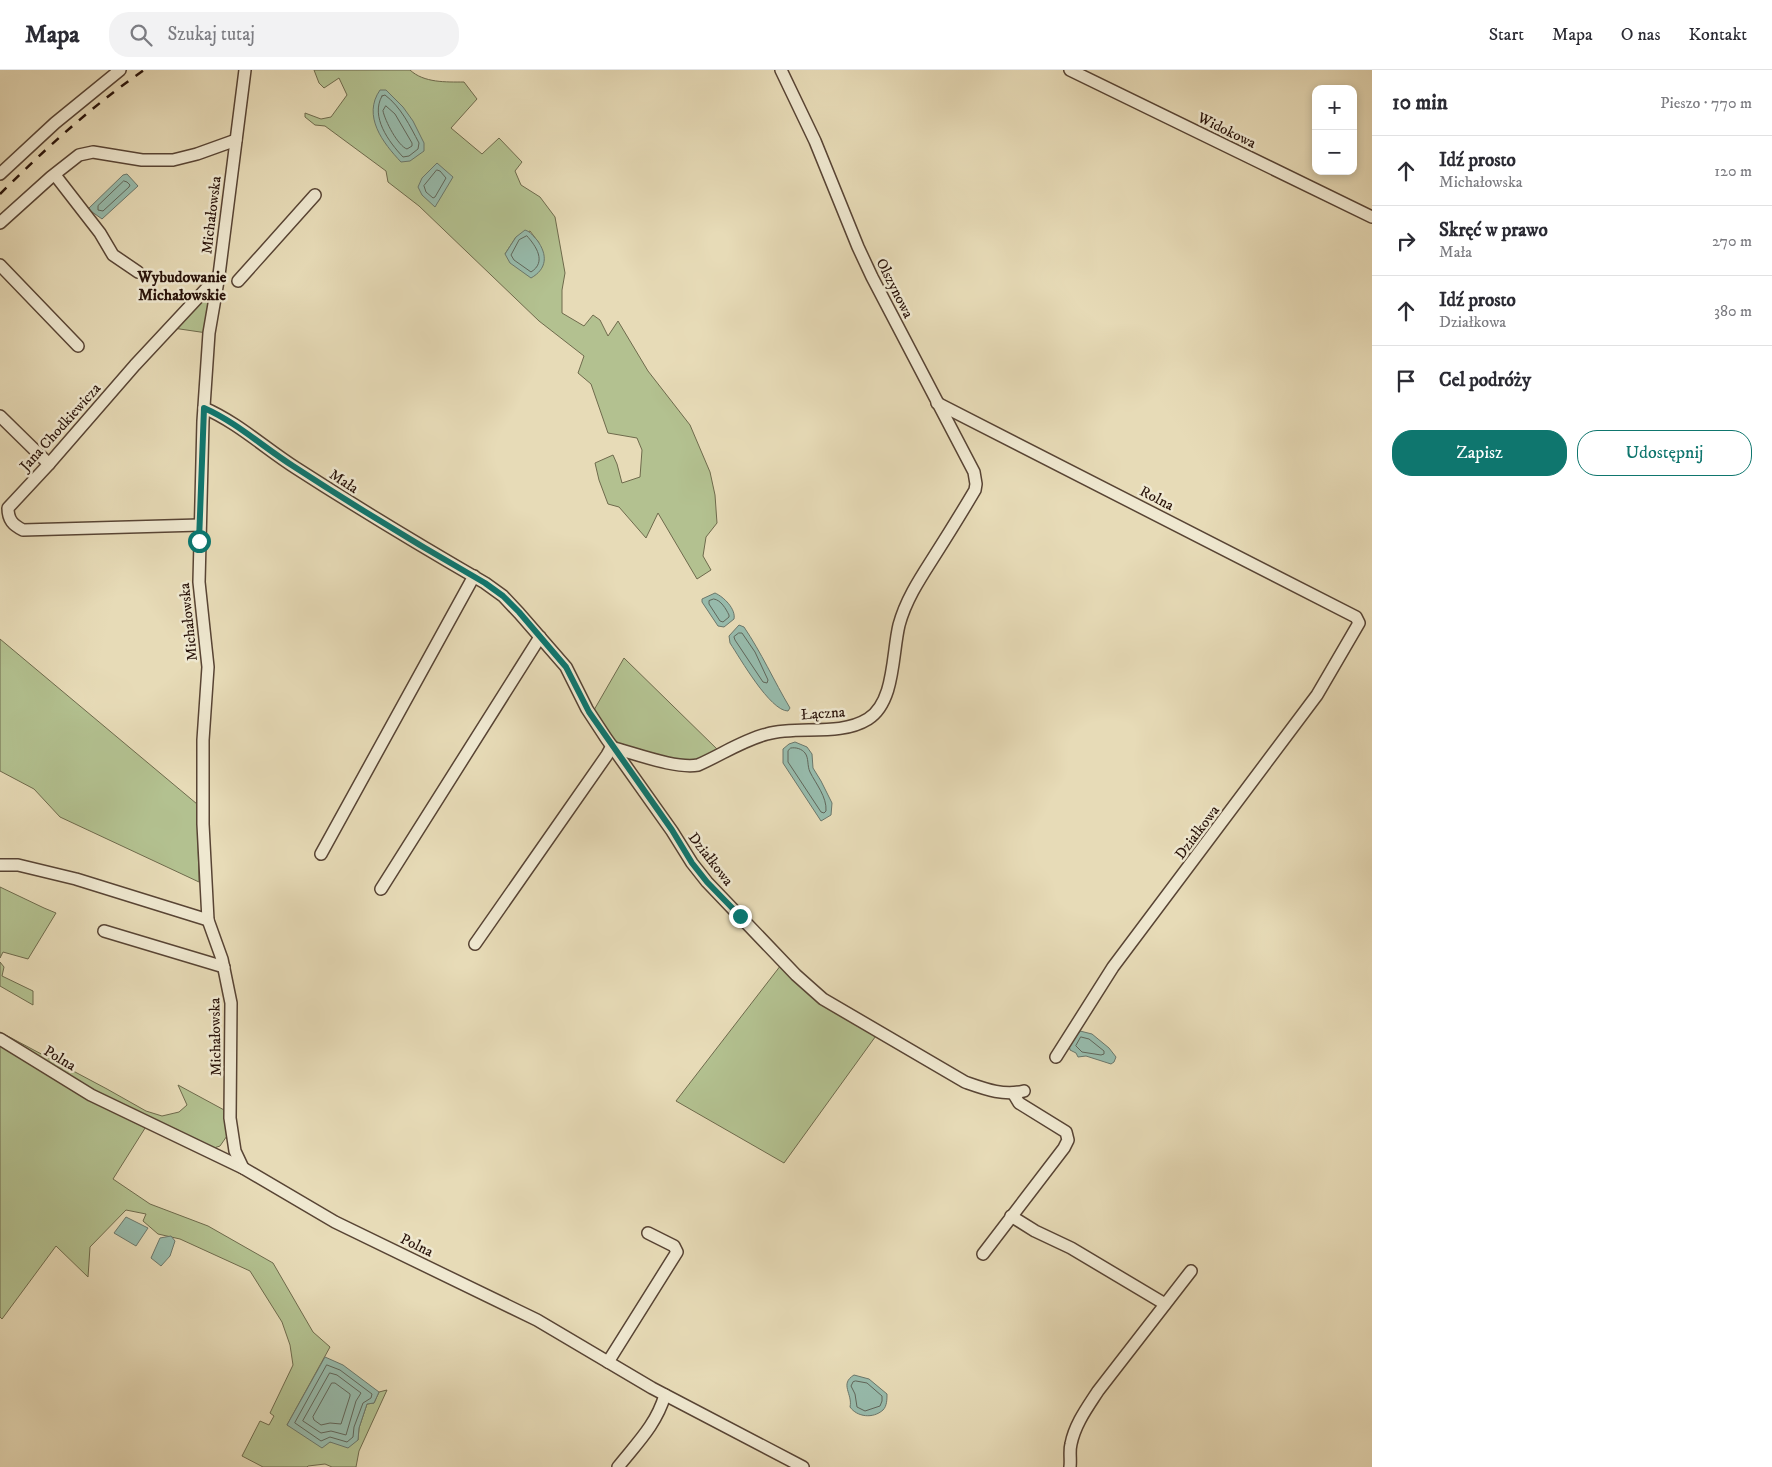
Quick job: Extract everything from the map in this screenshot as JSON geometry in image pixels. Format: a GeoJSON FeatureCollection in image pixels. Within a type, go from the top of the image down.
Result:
{"type":"FeatureCollection","features":[{"type":"Feature","properties":{"kind":"street"},"geometry":{"type":"LineString","coordinates":[[0,174],[55,123],[120,70]]}},
{"type":"Feature","properties":{"kind":"street","name":"Michałowska"},"geometry":{"type":"LineString","coordinates":[[242,1168],[235,1151],[230,1118],[231,1003],[224,967],[208,920],[203,824],[203,740],[208,667],[199,582],[204,408],[209,333],[219,275],[245,70]]}},
{"type":"Feature","properties":{"kind":"street","name":"Olszynowa"},"geometry":{"type":"LineString","coordinates":[[780,70],[815,141],[858,247],[974,472],[976,484]]}},
{"type":"Feature","properties":{"kind":"street","name":"Widokowa"},"geometry":{"type":"LineString","coordinates":[[1070,70],[1372,218]]}},
{"type":"Feature","properties":{"kind":"street"},"geometry":{"type":"LineString","coordinates":[[0,223],[80,155],[93,152],[142,160],[173,160],[198,154],[236,140]]}},
{"type":"Feature","properties":{"kind":"street"},"geometry":{"type":"LineString","coordinates":[[55,175],[100,233],[113,255],[138,272]]}},
{"type":"Feature","properties":{"kind":"street"},"geometry":{"type":"LineString","coordinates":[[238,281],[315,195]]}},
{"type":"Feature","properties":{"kind":"street"},"geometry":{"type":"LineString","coordinates":[[0,265],[78,346]]}},
{"type":"Feature","properties":{"kind":"street","name":"Jana Chodkiewicza"},"geometry":{"type":"LineString","coordinates":[[200,525],[23,530],[13,525],[8,515],[8,508],[50,464],[135,365],[219,275]]}},
{"type":"Feature","properties":{"kind":"street","name":"Rolna"},"geometry":{"type":"LineString","coordinates":[[937,403],[1356,617],[1359,623]]}},
{"type":"Feature","properties":{"kind":"street","name":"Mała"},"geometry":{"type":"LineString","coordinates":[[204,408],[222,416],[276,456],[365,512],[473,575]]}},
{"type":"Feature","properties":{"kind":"street"},"geometry":{"type":"LineString","coordinates":[[0,416],[50,464]]}},
{"type":"Feature","properties":{"kind":"street","name":"Łączna"},"geometry":{"type":"LineString","coordinates":[[613,747],[679,765],[691,766],[698,765],[745,742],[767,734],[790,730],[854,726],[868,719],[880,708],[889,690],[899,625],[909,598],[975,490],[976,484]]}},
{"type":"Feature","properties":{"kind":"street"},"geometry":{"type":"LineString","coordinates":[[321,854],[473,575]]}},
{"type":"Feature","properties":{"kind":"street","name":"Działkowa"},"geometry":{"type":"LineString","coordinates":[[473,575],[503,596],[566,667],[589,712],[672,830],[692,863],[707,882],[810,987],[823,999],[966,1082],[984,1089],[1018,1092],[1019,1104],[1066,1132],[1068,1140],[1064,1148],[1011,1216]]}},
{"type":"Feature","properties":{"kind":"street","name":"Działkowa"},"geometry":{"type":"LineString","coordinates":[[1056,1057],[1113,967],[1317,695],[1359,623]]}},
{"type":"Feature","properties":{"kind":"street"},"geometry":{"type":"LineString","coordinates":[[381,889],[540,637]]}},
{"type":"Feature","properties":{"kind":"street"},"geometry":{"type":"LineString","coordinates":[[475,944],[613,747]]}},
{"type":"Feature","properties":{"kind":"street"},"geometry":{"type":"LineString","coordinates":[[0,865],[18,865],[76,879],[208,920]]}},
{"type":"Feature","properties":{"kind":"street"},"geometry":{"type":"LineString","coordinates":[[104,931],[224,967]]}},
{"type":"Feature","properties":{"kind":"street","name":"Polna"},"geometry":{"type":"LineString","coordinates":[[0,1039],[91,1095],[242,1168],[335,1222],[537,1320],[665,1395],[803,1467]]}},
{"type":"Feature","properties":{"kind":"street"},"geometry":{"type":"LineString","coordinates":[[213,1153],[224,1147],[233,1138]]}},
{"type":"Feature","properties":{"kind":"street"},"geometry":{"type":"LineString","coordinates":[[982,1254],[1011,1216],[1035,1231],[1071,1248],[1165,1304]]}},
{"type":"Feature","properties":{"kind":"street"},"geometry":{"type":"LineString","coordinates":[[608,1362],[677,1252],[674,1246],[648,1233]]}},
{"type":"Feature","properties":{"kind":"street"},"geometry":{"type":"LineString","coordinates":[[1070,1467],[1073,1435],[1085,1411],[1098,1391],[1191,1271]]}},
{"type":"Feature","properties":{"kind":"street"},"geometry":{"type":"LineString","coordinates":[[618,1467],[660,1413],[665,1395]]}},
{"type":"Feature","properties":{"kind":"green space"},"geometry":{"type":"Polygon","coordinates":[[[314,70],[410,70],[428,80],[464,82],[477,99],[451,128],[482,154],[499,138],[522,162],[515,171],[521,185],[540,197],[555,217],[565,273],[562,290],[562,313],[584,326],[593,315],[600,320],[608,336],[618,321],[648,371],[690,425],[710,472],[715,495],[717,523],[706,537],[703,556],[711,570],[697,579],[658,513],[646,538],[619,507],[608,504],[595,463],[613,455],[622,483],[640,477],[642,450],[637,438],[608,433],[591,384],[578,373],[584,356],[539,321],[419,206],[388,182],[386,171],[325,126],[315,125],[305,117],[305,113],[321,119],[331,117],[347,95],[339,78],[324,88],[319,83],[314,70]],[[530,231],[516,237],[505,254],[539,243],[530,231]]]}},
{"type":"Feature","properties":{"kind":"green space"},"geometry":{"type":"Polygon","coordinates":[[[213,285],[207,333],[173,328],[213,285]]]}},
{"type":"Feature","properties":{"kind":"green space"},"geometry":{"type":"Polygon","coordinates":[[[0,639],[197,804],[199,882],[60,817],[34,789],[0,771],[0,639]]]}},
{"type":"Feature","properties":{"kind":"green space"},"geometry":{"type":"Polygon","coordinates":[[[624,658],[719,751],[691,763],[616,746],[594,710],[624,658]]]}},
{"type":"Feature","properties":{"kind":"green space"},"geometry":{"type":"Polygon","coordinates":[[[0,887],[56,913],[28,959],[3,952],[0,958],[0,887]]]}},
{"type":"Feature","properties":{"kind":"green space"},"geometry":{"type":"Polygon","coordinates":[[[0,962],[4,967],[2,976],[33,991],[33,1005],[0,986],[0,962]]]}},
{"type":"Feature","properties":{"kind":"green space"},"geometry":{"type":"Polygon","coordinates":[[[781,965],[878,1033],[784,1163],[676,1101],[781,965]]]}},
{"type":"Feature","properties":{"kind":"green space"},"geometry":{"type":"Polygon","coordinates":[[[0,1032],[146,1111],[162,1116],[179,1112],[187,1105],[178,1085],[226,1111],[229,1133],[220,1146],[211,1149],[94,1091],[0,1034],[0,1032]]]}},
{"type":"Feature","properties":{"kind":"green space"},"geometry":{"type":"Polygon","coordinates":[[[0,1043],[147,1125],[113,1179],[150,1204],[208,1226],[273,1263],[313,1332],[330,1347],[287,1425],[330,1442],[358,1440],[359,1428],[367,1404],[374,1403],[379,1392],[387,1390],[359,1451],[356,1467],[332,1467],[325,1464],[307,1467],[263,1467],[242,1456],[260,1421],[269,1425],[274,1416],[270,1413],[293,1365],[290,1345],[282,1322],[250,1271],[180,1239],[158,1234],[143,1221],[146,1214],[126,1210],[90,1247],[88,1277],[56,1246],[2,1319],[0,1317],[0,1043]]]}},
{"type":"Feature","properties":{"kind":"water"},"geometry":{"type":"Polygon","coordinates":[[[380,90],[386,90],[403,107],[413,121],[424,143],[424,151],[410,161],[401,162],[377,129],[373,110],[380,90]]]}},
{"type":"Feature","properties":{"kind":"water"},"geometry":{"type":"Polygon","coordinates":[[[437,163],[453,177],[435,207],[422,195],[418,187],[422,178],[437,163]]]}},
{"type":"Feature","properties":{"kind":"water"},"geometry":{"type":"Polygon","coordinates":[[[127,174],[138,186],[102,219],[88,209],[123,175],[127,174]]]}},
{"type":"Feature","properties":{"kind":"water"},"geometry":{"type":"Polygon","coordinates":[[[525,230],[537,240],[544,256],[543,266],[531,278],[510,263],[505,254],[516,237],[525,230]]]}},
{"type":"Feature","properties":{"kind":"water"},"geometry":{"type":"Polygon","coordinates":[[[715,593],[725,600],[733,611],[734,619],[724,627],[718,626],[702,602],[702,599],[715,593]]]}},
{"type":"Feature","properties":{"kind":"water"},"geometry":{"type":"Polygon","coordinates":[[[739,625],[744,627],[756,646],[790,708],[788,711],[781,709],[764,693],[730,643],[729,636],[739,625]]]}},
{"type":"Feature","properties":{"kind":"water"},"geometry":{"type":"Polygon","coordinates":[[[795,742],[807,747],[812,754],[813,768],[832,803],[831,815],[821,821],[783,763],[783,749],[795,742]]]}},
{"type":"Feature","properties":{"kind":"water"},"geometry":{"type":"Polygon","coordinates":[[[1080,1031],[1092,1034],[1109,1048],[1116,1057],[1114,1062],[1111,1064],[1086,1056],[1078,1057],[1076,1053],[1070,1050],[1069,1045],[1080,1031]]]}},
{"type":"Feature","properties":{"kind":"water"},"geometry":{"type":"Polygon","coordinates":[[[126,1217],[148,1228],[136,1246],[114,1233],[126,1217]]]}},
{"type":"Feature","properties":{"kind":"water"},"geometry":{"type":"Polygon","coordinates":[[[171,1236],[175,1241],[170,1256],[161,1266],[151,1258],[160,1238],[171,1236]]]}},
{"type":"Feature","properties":{"kind":"water"},"geometry":{"type":"Polygon","coordinates":[[[325,1357],[343,1365],[379,1392],[374,1403],[367,1404],[359,1428],[358,1440],[348,1448],[330,1442],[322,1448],[287,1425],[325,1357]]]}},
{"type":"Feature","properties":{"kind":"water"},"geometry":{"type":"Polygon","coordinates":[[[854,1375],[869,1379],[887,1394],[886,1404],[879,1413],[865,1416],[857,1413],[850,1407],[847,1382],[854,1375]]]}},
{"type":"Feature","properties":{"kind":"railway"},"geometry":{"type":"LineString","coordinates":[[0,194],[69,129],[144,70]]}},
{"type":"Feature","properties":{"kind":"district","name":"Wybudowanie Michałowskie"},"geometry":{"type":"Point","coordinates":[182,285]}},
{"type":"Feature","properties":{"kind":"route"},"geometry":{"type":"LineString","coordinates":[[199,541],[204,408],[222,416],[276,456],[365,512],[485,583],[503,596],[566,667],[573,684],[589,712],[672,830],[692,863],[707,882],[740,916]]}}]}
